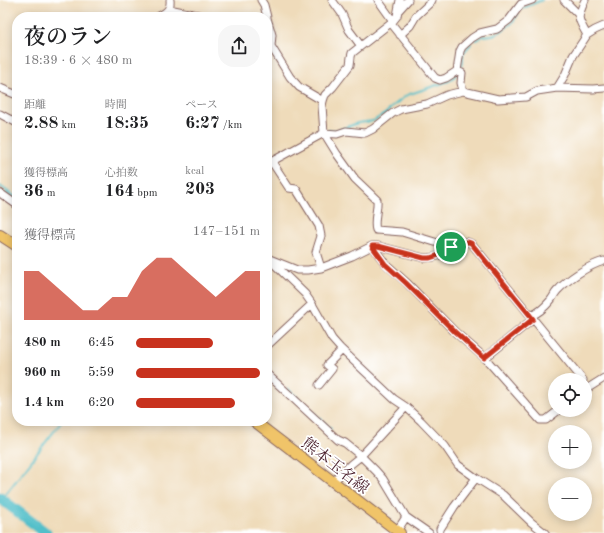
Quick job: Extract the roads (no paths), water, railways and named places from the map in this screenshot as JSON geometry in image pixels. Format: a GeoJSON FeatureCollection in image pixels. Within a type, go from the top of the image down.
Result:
{"type":"FeatureCollection","features":[{"type":"Feature","properties":{"kind":"main road"},"geometry":{"type":"LineString","coordinates":[[0,235],[12,243]]}},
{"type":"Feature","properties":{"kind":"main road","name":"熊本玉名線"},"geometry":{"type":"LineString","coordinates":[[260,426],[399,532]]}},
{"type":"Feature","properties":{"kind":"street"},"geometry":{"type":"LineString","coordinates":[[165,12],[171,5],[170,0]]}},
{"type":"Feature","properties":{"kind":"street"},"geometry":{"type":"LineString","coordinates":[[261,0],[266,12]]}},
{"type":"Feature","properties":{"kind":"street"},"geometry":{"type":"LineString","coordinates":[[332,0],[342,14],[349,30],[361,46]]}},
{"type":"Feature","properties":{"kind":"street"},"geometry":{"type":"LineString","coordinates":[[378,0],[400,35],[435,78],[440,80],[458,72]]}},
{"type":"Feature","properties":{"kind":"street"},"geometry":{"type":"LineString","coordinates":[[400,0],[397,16],[392,22],[352,53],[350,65],[326,95],[323,101],[324,133],[355,179],[377,200],[374,226],[376,230],[402,232],[451,247]]}},
{"type":"Feature","properties":{"kind":"street"},"geometry":{"type":"LineString","coordinates":[[398,10],[408,0]]}},
{"type":"Feature","properties":{"kind":"street"},"geometry":{"type":"LineString","coordinates":[[400,35],[410,26],[416,16],[432,0]]}},
{"type":"Feature","properties":{"kind":"street"},"geometry":{"type":"LineString","coordinates":[[458,72],[460,51],[462,47],[480,32],[493,31],[497,29],[509,20],[521,4],[532,0]]}},
{"type":"Feature","properties":{"kind":"street"},"geometry":{"type":"LineString","coordinates":[[564,0],[579,15]]}},
{"type":"Feature","properties":{"kind":"street"},"geometry":{"type":"LineString","coordinates":[[585,0],[579,15],[580,22],[587,34]]}},
{"type":"Feature","properties":{"kind":"street"},"geometry":{"type":"LineString","coordinates":[[169,9],[183,12]]}},
{"type":"Feature","properties":{"kind":"street"},"geometry":{"type":"LineString","coordinates":[[556,88],[565,75],[573,56],[587,34],[604,26]]}},
{"type":"Feature","properties":{"kind":"street"},"geometry":{"type":"LineString","coordinates":[[272,49],[290,77],[300,86],[323,101]]}},
{"type":"Feature","properties":{"kind":"street"},"geometry":{"type":"LineString","coordinates":[[458,72],[462,73],[461,83],[463,91]]}},
{"type":"Feature","properties":{"kind":"street"},"geometry":{"type":"LineString","coordinates":[[0,88],[12,93]]}},
{"type":"Feature","properties":{"kind":"street"},"geometry":{"type":"LineString","coordinates":[[272,161],[324,133],[337,134],[346,131],[365,133],[401,109],[426,104],[447,95],[463,91],[498,99],[526,97],[537,91],[556,88],[604,88]]}},
{"type":"Feature","properties":{"kind":"street"},"geometry":{"type":"LineString","coordinates":[[0,114],[12,120]]}},
{"type":"Feature","properties":{"kind":"street"},"geometry":{"type":"LineString","coordinates":[[272,167],[289,188],[296,189],[319,226],[320,236],[316,252],[321,268]]}},
{"type":"Feature","properties":{"kind":"street"},"geometry":{"type":"LineString","coordinates":[[0,193],[12,201]]}},
{"type":"Feature","properties":{"kind":"street"},"geometry":{"type":"LineString","coordinates":[[272,261],[297,270],[308,270],[321,268],[352,256],[372,246],[378,246],[424,258],[430,258],[442,254],[451,247],[463,242],[471,243],[577,373]]}},
{"type":"Feature","properties":{"kind":"street"},"geometry":{"type":"LineString","coordinates":[[372,246],[385,264],[484,358],[540,420],[546,420],[550,417]]}},
{"type":"Feature","properties":{"kind":"street"},"geometry":{"type":"LineString","coordinates":[[484,358],[532,318],[564,285],[585,269],[596,263],[604,261]]}},
{"type":"Feature","properties":{"kind":"street"},"geometry":{"type":"LineString","coordinates":[[272,263],[305,294],[332,339],[342,350],[394,399],[406,407],[445,446],[458,465],[503,495],[531,522],[545,533]]}},
{"type":"Feature","properties":{"kind":"street"},"geometry":{"type":"LineString","coordinates":[[272,341],[312,304]]}},
{"type":"Feature","properties":{"kind":"street"},"geometry":{"type":"LineString","coordinates":[[319,385],[332,369],[327,365],[342,350]]}},
{"type":"Feature","properties":{"kind":"street"},"geometry":{"type":"LineString","coordinates":[[592,384],[604,378]]}},
{"type":"Feature","properties":{"kind":"street"},"geometry":{"type":"LineString","coordinates":[[272,379],[338,440],[345,442],[361,456],[383,479],[406,517],[429,533]]}},
{"type":"Feature","properties":{"kind":"street"},"geometry":{"type":"LineString","coordinates":[[333,482],[361,456],[406,407]]}},
{"type":"Feature","properties":{"kind":"street"},"geometry":{"type":"LineString","coordinates":[[441,532],[440,529],[454,507],[476,478]]}},
{"type":"Feature","properties":{"kind":"street"},"geometry":{"type":"LineString","coordinates":[[399,532],[406,517]]}},
{"type":"Feature","properties":{"kind":"waterway"},"geometry":{"type":"LineString","coordinates":[[521,9],[542,0]]}},
{"type":"Feature","properties":{"kind":"waterway"},"geometry":{"type":"LineString","coordinates":[[476,40],[483,36],[500,32],[512,23],[518,14]]}},
{"type":"Feature","properties":{"kind":"waterway"},"geometry":{"type":"LineString","coordinates":[[460,70],[463,61],[463,53],[471,44]]}},
{"type":"Feature","properties":{"kind":"waterway"},"geometry":{"type":"LineString","coordinates":[[329,130],[339,130],[358,123],[373,121],[386,113],[407,95],[449,81],[456,75]]}},
{"type":"Feature","properties":{"kind":"waterway"},"geometry":{"type":"LineString","coordinates":[[0,186],[12,194]]}},
{"type":"Feature","properties":{"kind":"waterway"},"geometry":{"type":"LineString","coordinates":[[6,193],[12,197]]}},
{"type":"Feature","properties":{"kind":"waterway"},"geometry":{"type":"LineString","coordinates":[[288,389],[331,429]]}},
{"type":"Feature","properties":{"kind":"waterway"},"geometry":{"type":"LineString","coordinates":[[2,499],[58,426]]}},
{"type":"Feature","properties":{"kind":"waterway"},"geometry":{"type":"LineString","coordinates":[[0,498],[46,533]]}}]}
